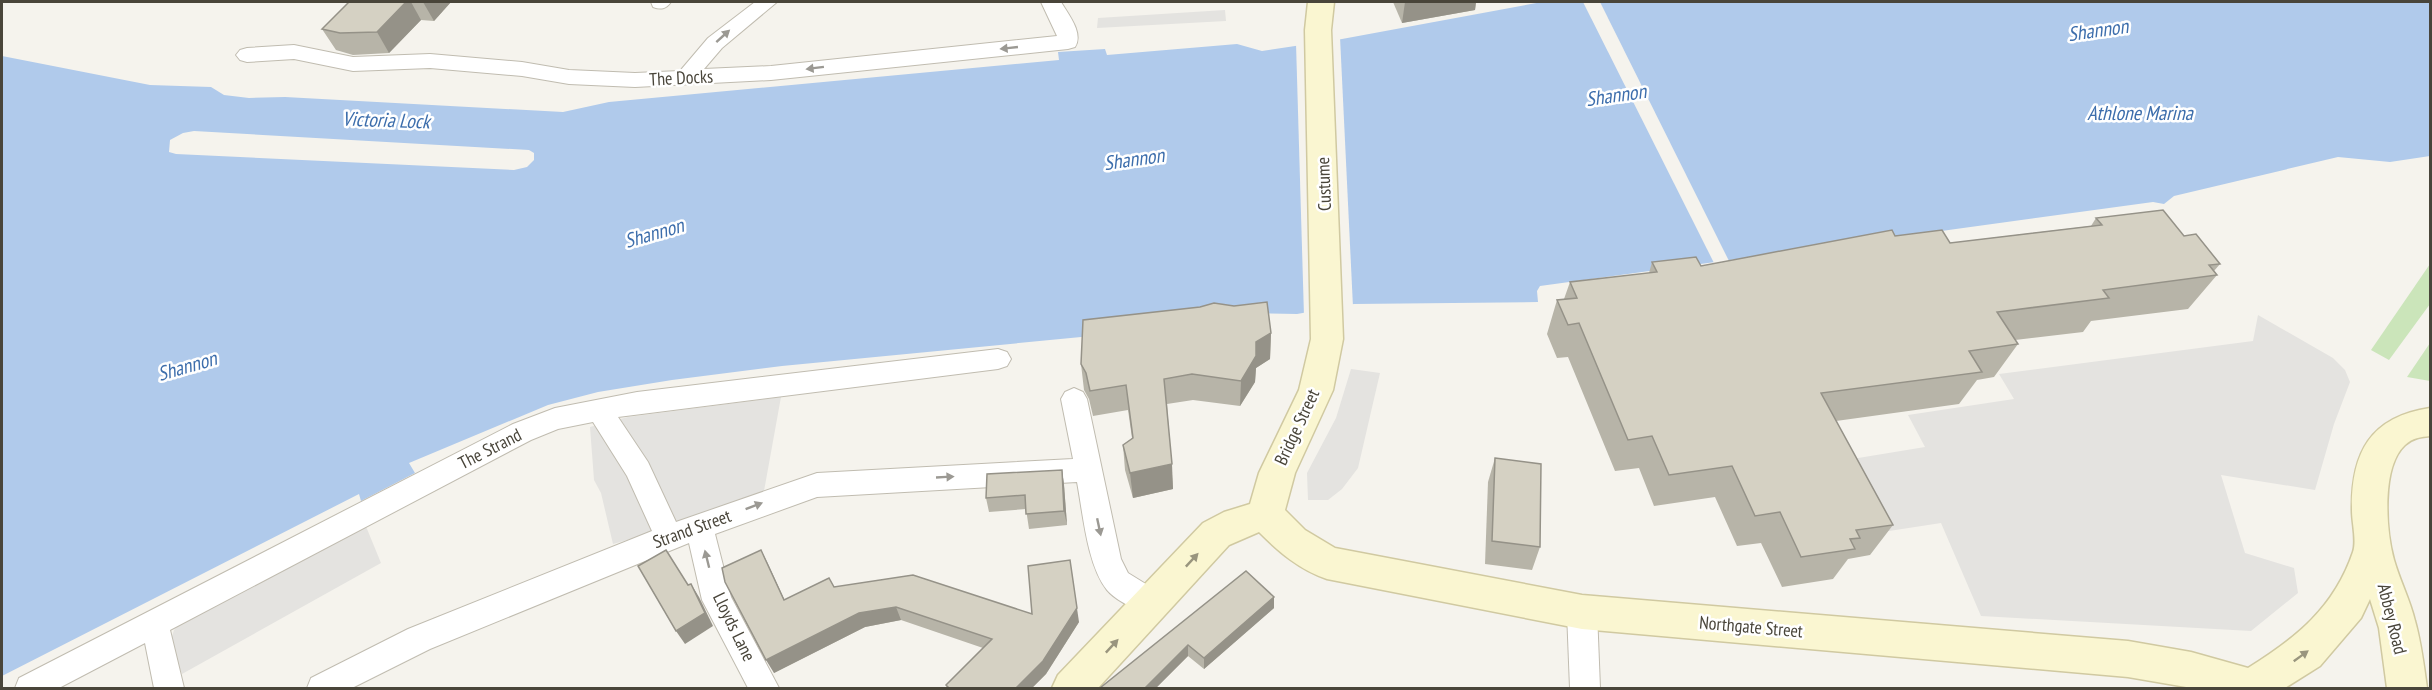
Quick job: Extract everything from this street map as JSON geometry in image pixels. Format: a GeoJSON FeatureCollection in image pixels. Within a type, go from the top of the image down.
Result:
{"type":"FeatureCollection","features":[{"type":"Feature","properties":{"kind":"street"},"geometry":{"type":"LineString","coordinates":[[686,77],[715,43],[767,2]]}},
{"type":"Feature","properties":{"kind":"street","name":"The Docks"},"geometry":{"type":"LineString","coordinates":[[248,55],[294,52],[353,64],[430,61],[522,69],[568,77],[635,80],[771,73],[1068,42],[1067,30],[1051,2]]}},
{"type":"Feature","properties":{"kind":"street","name":"Custume"},"geometry":{"type":"LineString","coordinates":[[1319,16],[1328,339]]}},
{"type":"Feature","properties":{"kind":"street","name":"Bridge Street"},"geometry":{"type":"LineString","coordinates":[[1266,515],[1273,480],[1308,408],[1322,372],[1328,339]]}},
{"type":"Feature","properties":{"kind":"street","name":"The Strand"},"geometry":{"type":"LineString","coordinates":[[30,688],[522,432],[555,419],[598,410],[998,359]]}},
{"type":"Feature","properties":{"kind":"street"},"geometry":{"type":"LineString","coordinates":[[1074,399],[1107,560],[1118,582],[1152,603]]}},
{"type":"Feature","properties":{"kind":"street"},"geometry":{"type":"LineString","coordinates":[[598,410],[638,470],[669,537]]}},
{"type":"Feature","properties":{"kind":"street","name":"Abbey Road"},"geometry":{"type":"LineString","coordinates":[[2407,688],[2396,621],[2373,550],[2371,485],[2379,452],[2388,436],[2416,422],[2430,422]]}},
{"type":"Feature","properties":{"kind":"street","name":"Strand Street"},"geometry":{"type":"LineString","coordinates":[[322,688],[419,639],[669,537],[699,528],[758,504],[829,483],[1087,470]]}},
{"type":"Feature","properties":{"kind":"street"},"geometry":{"type":"LineString","coordinates":[[1072,688],[1216,534],[1237,523],[1266,515]]}},
{"type":"Feature","properties":{"kind":"street","name":"Northgate Street"},"geometry":{"type":"LineString","coordinates":[[1266,515],[1292,541],[1327,562],[1582,612],[2128,659],[2191,670],[2252,688]]}},
{"type":"Feature","properties":{"kind":"street","name":"Lloyds Lane"},"geometry":{"type":"LineString","coordinates":[[699,528],[717,600],[764,688]]}},
{"type":"Feature","properties":{"kind":"street","name":"Abbey Road"},"geometry":{"type":"LineString","coordinates":[[2252,688],[2306,653],[2348,606],[2373,550]]}},
{"type":"Feature","properties":{"kind":"street"},"geometry":{"type":"LineString","coordinates":[[1582,612],[1585,688]]}},
{"type":"Feature","properties":{"kind":"street"},"geometry":{"type":"LineString","coordinates":[[150,625],[159,639],[169,688]]}},
{"type":"Feature","properties":{"kind":"green space"},"geometry":{"type":"Polygon","coordinates":[[[2430,264],[2430,304],[2389,360],[2371,350],[2430,264]]]}},
{"type":"Feature","properties":{"kind":"green space"},"geometry":{"type":"Polygon","coordinates":[[[2430,343],[2430,381],[2407,377],[2430,343]]]}},
{"type":"Feature","properties":{"kind":"shaded area"},"geometry":{"type":"Polygon","coordinates":[[[1225,10],[1226,21],[1097,28],[1098,18],[1225,10]]]}},
{"type":"Feature","properties":{"kind":"shaded area"},"geometry":{"type":"Polygon","coordinates":[[[2258,315],[2333,358],[2345,370],[2350,382],[2334,424],[2315,490],[2221,475],[2245,553],[2294,568],[2298,593],[2251,631],[1981,616],[1941,523],[1876,533],[1840,461],[1925,447],[1908,415],[2014,399],[1999,374],[2253,341],[2258,315]]]}},
{"type":"Feature","properties":{"kind":"shaded area"},"geometry":{"type":"Polygon","coordinates":[[[1351,369],[1380,373],[1358,468],[1342,489],[1328,500],[1308,500],[1307,473],[1336,418],[1351,369]]]}},
{"type":"Feature","properties":{"kind":"shaded area"},"geometry":{"type":"Polygon","coordinates":[[[781,397],[764,491],[677,526],[613,544],[601,493],[594,480],[590,427],[628,417],[781,397]]]}},
{"type":"Feature","properties":{"kind":"shaded area"},"geometry":{"type":"Polygon","coordinates":[[[365,524],[381,563],[182,674],[170,643],[174,630],[184,619],[365,524]]]}},
{"type":"Feature","properties":{"kind":"water"},"geometry":{"type":"Polygon","coordinates":[[[1542,2],[2430,2],[2430,156],[2390,162],[2338,157],[2174,196],[2164,204],[2153,202],[1540,286],[1537,291],[1538,302],[1354,304],[1297,314],[1245,313],[1102,335],[782,366],[598,392],[548,405],[409,463],[415,473],[361,501],[359,494],[2,676],[2,56],[150,85],[211,87],[224,95],[249,98],[285,97],[563,112],[609,102],[1059,60],[1058,52],[1105,49],[1107,55],[1237,44],[1262,51],[1342,39],[1542,2]]]}},
{"type":"Feature","properties":{"kind":"pier"},"geometry":{"type":"Polygon","coordinates":[[[1583,2],[1600,2],[1729,261],[1714,263],[1583,2]]]}},
{"type":"Feature","properties":{"kind":"pier"},"geometry":{"type":"Polygon","coordinates":[[[1340,37],[1353,307],[1304,316],[1296,43],[1340,37]]]}},
{"type":"Feature","properties":{"kind":"pier"},"geometry":{"type":"Polygon","coordinates":[[[194,131],[529,150],[534,153],[534,160],[527,167],[514,170],[169,152],[170,140],[183,133],[194,131]]]}},
{"type":"Feature","properties":{"kind":"building"},"geometry":{"type":"Polygon","coordinates":[[[349,2],[406,2],[377,32],[340,33],[322,29],[349,2]]]}},
{"type":"Feature","properties":{"kind":"building"},"geometry":{"type":"Polygon","coordinates":[[[2163,210],[2184,236],[2196,234],[2220,264],[2209,265],[2217,275],[2103,290],[2109,298],[1997,312],[2018,344],[1969,351],[1982,372],[1821,393],[1893,525],[1856,530],[1860,538],[1850,539],[1855,549],[1801,557],[1780,512],[1755,516],[1732,466],[1669,475],[1652,436],[1628,440],[1579,323],[1568,325],[1557,300],[1577,298],[1570,282],[1657,272],[1652,262],[1696,257],[1701,266],[1892,230],[1895,236],[1942,230],[1950,243],[2102,225],[2096,218],[2163,210]]]}},
{"type":"Feature","properties":{"kind":"building"},"geometry":{"type":"Polygon","coordinates":[[[1267,302],[1271,333],[1256,342],[1256,356],[1241,381],[1192,374],[1164,379],[1172,464],[1130,473],[1123,445],[1133,438],[1126,385],[1090,391],[1086,373],[1081,364],[1083,320],[1200,307],[1214,303],[1234,306],[1267,302]]]}},
{"type":"Feature","properties":{"kind":"building"},"geometry":{"type":"Polygon","coordinates":[[[1495,458],[1541,464],[1540,547],[1492,541],[1495,458]]]}},
{"type":"Feature","properties":{"kind":"building"},"geometry":{"type":"Polygon","coordinates":[[[1062,470],[1064,511],[1026,514],[1025,495],[986,498],[987,474],[1062,470]]]}},
{"type":"Feature","properties":{"kind":"building"},"geometry":{"type":"Polygon","coordinates":[[[666,550],[688,585],[691,584],[705,613],[676,631],[638,566],[666,550]]]}},
{"type":"Feature","properties":{"kind":"building"},"geometry":{"type":"Polygon","coordinates":[[[761,550],[784,600],[829,578],[834,587],[913,575],[1032,614],[1028,566],[1070,560],[1077,608],[1043,661],[1016,688],[949,688],[946,685],[992,639],[896,607],[859,613],[766,660],[725,582],[722,568],[761,550]]]}},
{"type":"Feature","properties":{"kind":"building"},"geometry":{"type":"Polygon","coordinates":[[[1246,571],[1274,597],[1204,658],[1188,645],[1145,688],[1100,688],[1246,571]]]}},
{"type":"Feature","properties":{"kind":"water label","name":"Shannon"},"geometry":{"type":"Point","coordinates":[2098,30]}},
{"type":"Feature","properties":{"kind":"water label","name":"Shannon"},"geometry":{"type":"Point","coordinates":[1616,95]}},
{"type":"Feature","properties":{"kind":"water label","name":"Athlone Marina"},"geometry":{"type":"Point","coordinates":[2140,113]}},
{"type":"Feature","properties":{"kind":"water label","name":"Victoria Lock"},"geometry":{"type":"Point","coordinates":[386,120]}},
{"type":"Feature","properties":{"kind":"water label","name":"Shannon"},"geometry":{"type":"Point","coordinates":[1134,159]}},
{"type":"Feature","properties":{"kind":"water label","name":"Shannon"},"geometry":{"type":"Point","coordinates":[654,233]}},
{"type":"Feature","properties":{"kind":"water label","name":"Shannon"},"geometry":{"type":"Point","coordinates":[187,366]}}]}
